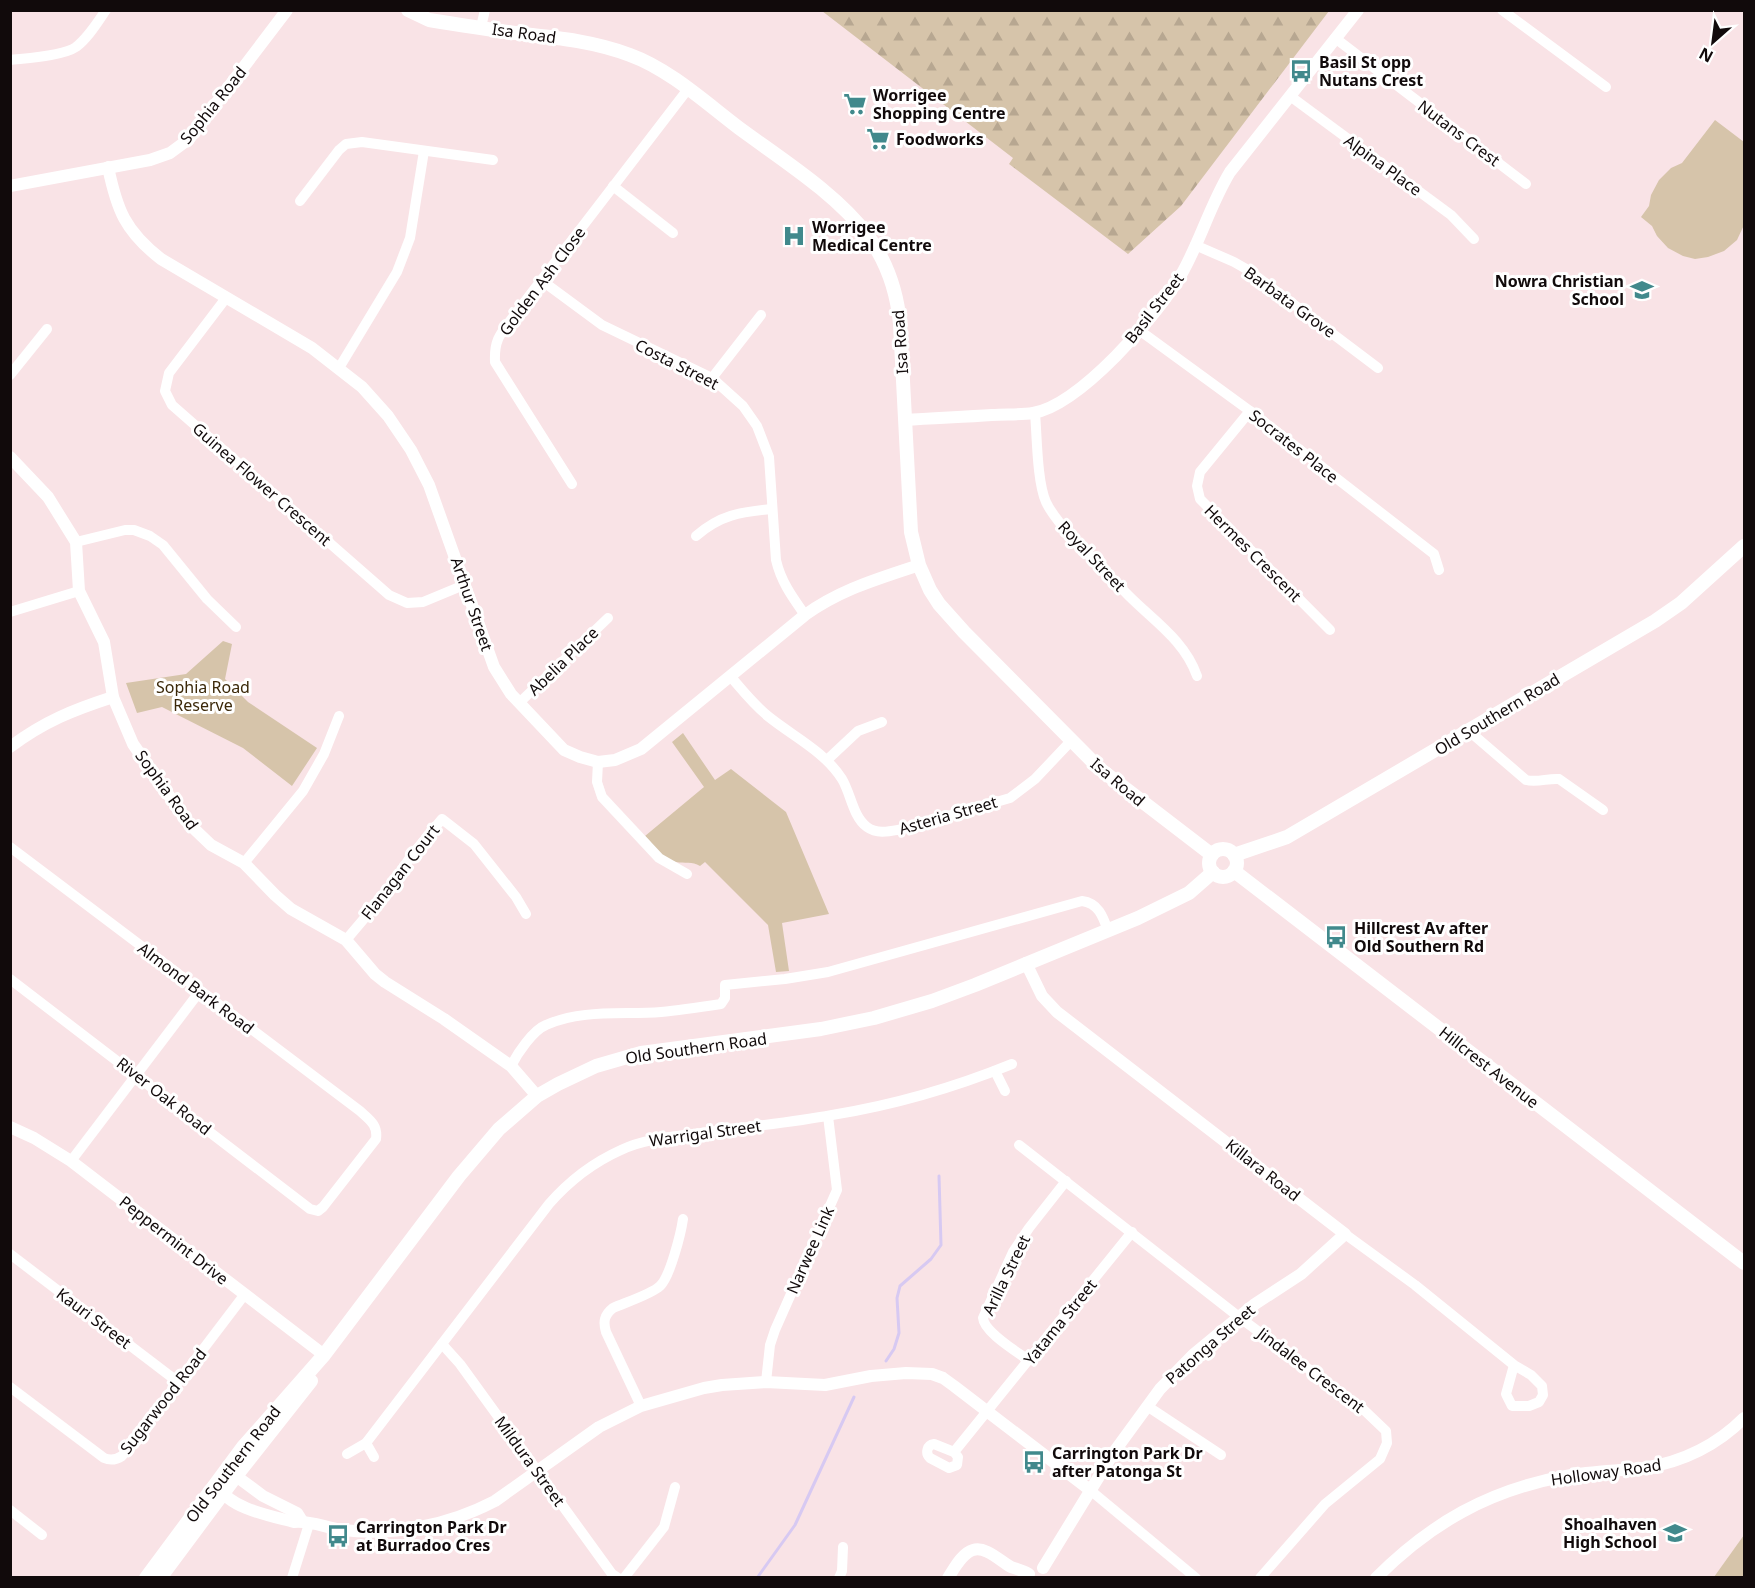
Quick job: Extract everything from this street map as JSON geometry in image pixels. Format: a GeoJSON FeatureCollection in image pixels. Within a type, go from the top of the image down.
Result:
{"type":"FeatureCollection","features":[{"type":"Feature","properties":{"kind":"main road","name":"Isa Road"},"geometry":{"type":"LineString","coordinates":[[408,10],[429,20],[578,41],[614,49],[646,62],[688,89],[853,217],[875,246],[891,278],[898,307],[911,532],[919,565],[930,590],[939,604],[964,632],[1100,769],[1212,855]]}},
{"type":"Feature","properties":{"kind":"main road","name":"Old Southern Road"},"geometry":{"type":"LineString","coordinates":[[1234,855],[1287,837],[1667,613],[1744,546]]}},
{"type":"Feature","properties":{"kind":"main road"},"geometry":{"type":"LineString","coordinates":[[1223,849],[1231,852],[1237,863],[1234,871],[1224,876],[1213,872],[1209,863],[1212,855],[1223,849]]}},
{"type":"Feature","properties":{"kind":"main road","name":"Hillcrest Avenue"},"geometry":{"type":"LineString","coordinates":[[1234,871],[1744,1263]]}},
{"type":"Feature","properties":{"kind":"main road","name":"Old Southern Road"},"geometry":{"type":"LineString","coordinates":[[160,1578],[263,1423],[324,1355],[482,1149],[506,1122],[537,1096],[586,1070],[616,1060],[663,1050],[821,1029],[874,1018],[932,1001],[1108,931],[1189,892],[1213,872]]}},
{"type":"Feature","properties":{"kind":"main road","name":"Old Southern Road"},"geometry":{"type":"LineString","coordinates":[[146,1578],[220,1488],[236,1476],[312,1380],[324,1355]]}},
{"type":"Feature","properties":{"kind":"street"},"geometry":{"type":"LineString","coordinates":[[10,60],[73,49],[90,33],[106,10]]}},
{"type":"Feature","properties":{"kind":"street","name":"Sophia Road"},"geometry":{"type":"LineString","coordinates":[[10,186],[161,156],[178,147],[189,139],[287,10]]}},
{"type":"Feature","properties":{"kind":"street"},"geometry":{"type":"LineString","coordinates":[[481,27],[485,10]]}},
{"type":"Feature","properties":{"kind":"street","name":"Basil Street"},"geometry":{"type":"LineString","coordinates":[[905,420],[1035,413],[1059,403],[1082,388],[1139,330],[1172,290],[1185,268],[1215,199],[1230,172],[1358,10]]}},
{"type":"Feature","properties":{"kind":"street"},"geometry":{"type":"LineString","coordinates":[[1502,10],[1606,87]]}},
{"type":"Feature","properties":{"kind":"street","name":"Nutans Crest"},"geometry":{"type":"LineString","coordinates":[[1335,38],[1526,184]]}},
{"type":"Feature","properties":{"kind":"street","name":"Golden Ash Close"},"geometry":{"type":"LineString","coordinates":[[572,484],[495,362],[494,348],[500,334],[688,89]]}},
{"type":"Feature","properties":{"kind":"street","name":"Alpina Place"},"geometry":{"type":"LineString","coordinates":[[1290,96],[1451,215],[1474,239]]}},
{"type":"Feature","properties":{"kind":"street"},"geometry":{"type":"LineString","coordinates":[[300,201],[346,144],[362,142],[493,160]]}},
{"type":"Feature","properties":{"kind":"street"},"geometry":{"type":"LineString","coordinates":[[339,368],[397,272],[410,238],[424,151]]}},
{"type":"Feature","properties":{"kind":"street","name":"Arthur Street"},"geometry":{"type":"LineString","coordinates":[[108,167],[115,199],[122,215],[133,234],[146,247],[161,259],[294,337],[339,368],[362,387],[388,416],[411,450],[429,485],[494,667],[511,694],[564,750],[580,758],[598,762]]}},
{"type":"Feature","properties":{"kind":"street"},"geometry":{"type":"LineString","coordinates":[[613,186],[673,233]]}},
{"type":"Feature","properties":{"kind":"street","name":"Barbata Grove"},"geometry":{"type":"LineString","coordinates":[[1195,245],[1248,270],[1378,368]]}},
{"type":"Feature","properties":{"kind":"street","name":"Costa Street"},"geometry":{"type":"LineString","coordinates":[[541,280],[610,330],[712,378],[743,406],[757,426],[770,467],[776,560],[779,572],[806,615]]}},
{"type":"Feature","properties":{"kind":"street","name":"Guinea Flower Crescent"},"geometry":{"type":"LineString","coordinates":[[226,298],[169,373],[165,391],[172,405],[389,595],[407,603],[423,602],[464,585]]}},
{"type":"Feature","properties":{"kind":"street"},"geometry":{"type":"LineString","coordinates":[[712,378],[761,315]]}},
{"type":"Feature","properties":{"kind":"street"},"geometry":{"type":"LineString","coordinates":[[10,375],[47,329]]}},
{"type":"Feature","properties":{"kind":"street","name":"Socrates Place"},"geometry":{"type":"LineString","coordinates":[[1139,330],[1250,411],[1434,554],[1439,570]]}},
{"type":"Feature","properties":{"kind":"street","name":"Hermes Crescent"},"geometry":{"type":"LineString","coordinates":[[1250,411],[1200,472],[1197,486],[1200,499],[1330,630]]}},
{"type":"Feature","properties":{"kind":"street","name":"Royal Street"},"geometry":{"type":"LineString","coordinates":[[1035,413],[1042,488],[1053,514],[1130,597],[1185,651],[1197,676]]}},
{"type":"Feature","properties":{"kind":"street","name":"Sophia Road"},"geometry":{"type":"LineString","coordinates":[[10,456],[48,497],[76,542],[79,591],[104,642],[113,697],[134,744],[188,823],[211,845],[244,863],[291,909],[346,940],[380,978],[444,1019],[510,1066],[537,1096]]}},
{"type":"Feature","properties":{"kind":"street"},"geometry":{"type":"LineString","coordinates":[[696,537],[709,526],[732,514],[772,509]]}},
{"type":"Feature","properties":{"kind":"street"},"geometry":{"type":"LineString","coordinates":[[76,542],[125,530],[134,530],[150,536],[163,545],[196,586],[236,627]]}},
{"type":"Feature","properties":{"kind":"street"},"geometry":{"type":"LineString","coordinates":[[687,874],[659,858],[602,797],[597,782],[598,762],[615,760],[641,749],[826,600],[868,582],[919,565]]}},
{"type":"Feature","properties":{"kind":"street"},"geometry":{"type":"LineString","coordinates":[[10,612],[79,591]]}},
{"type":"Feature","properties":{"kind":"street","name":"Abelia Place"},"geometry":{"type":"LineString","coordinates":[[519,703],[608,618]]}},
{"type":"Feature","properties":{"kind":"street","name":"Asteria Street"},"geometry":{"type":"LineString","coordinates":[[730,677],[767,716],[807,743],[827,760],[842,779],[857,814],[865,825],[876,832],[913,826],[1010,798],[1035,779],[1071,741]]}},
{"type":"Feature","properties":{"kind":"street"},"geometry":{"type":"LineString","coordinates":[[10,747],[45,723],[113,697]]}},
{"type":"Feature","properties":{"kind":"street"},"geometry":{"type":"LineString","coordinates":[[244,863],[308,783],[324,753],[339,716]]}},
{"type":"Feature","properties":{"kind":"street"},"geometry":{"type":"LineString","coordinates":[[827,760],[858,731],[882,722]]}},
{"type":"Feature","properties":{"kind":"street"},"geometry":{"type":"LineString","coordinates":[[1469,731],[1526,780],[1532,782],[1559,779],[1603,810]]}},
{"type":"Feature","properties":{"kind":"street","name":"Flanagan Court"},"geometry":{"type":"LineString","coordinates":[[346,940],[390,888],[418,847],[442,819],[474,844],[516,897],[526,914]]}},
{"type":"Feature","properties":{"kind":"street","name":"Almond Bark Road"},"geometry":{"type":"LineString","coordinates":[[10,847],[373,1122],[377,1132],[376,1139],[323,1207],[318,1210]]}},
{"type":"Feature","properties":{"kind":"street"},"geometry":{"type":"LineString","coordinates":[[510,1066],[528,1041],[544,1025],[581,1015],[662,1012],[721,1004],[725,998],[725,986],[828,972],[1082,901],[1096,907],[1104,917],[1108,931]]}},
{"type":"Feature","properties":{"kind":"street","name":"Killara Road"},"geometry":{"type":"LineString","coordinates":[[1026,963],[1042,996],[1057,1012],[1415,1286],[1514,1365]]}},
{"type":"Feature","properties":{"kind":"street","name":"River Oak Road"},"geometry":{"type":"LineString","coordinates":[[10,979],[310,1209],[318,1210]]}},
{"type":"Feature","properties":{"kind":"street"},"geometry":{"type":"LineString","coordinates":[[71,1161],[200,991]]}},
{"type":"Feature","properties":{"kind":"street","name":"Warrigal Street"},"geometry":{"type":"LineString","coordinates":[[347,1454],[366,1443],[549,1204],[564,1187],[596,1162],[623,1149],[652,1140],[863,1110],[929,1094],[1012,1064]]}},
{"type":"Feature","properties":{"kind":"street"},"geometry":{"type":"LineString","coordinates":[[995,1071],[1005,1091]]}},
{"type":"Feature","properties":{"kind":"street","name":"Narwee Link"},"geometry":{"type":"LineString","coordinates":[[766,1382],[767,1361],[775,1330],[837,1190],[828,1116]]}},
{"type":"Feature","properties":{"kind":"street","name":"Peppermint Drive"},"geometry":{"type":"LineString","coordinates":[[13,1131],[34,1138],[71,1161],[324,1355]]}},
{"type":"Feature","properties":{"kind":"street","name":"Jindalee Crescent"},"geometry":{"type":"LineString","coordinates":[[1019,1145],[1239,1317],[1374,1418],[1386,1431],[1386,1449],[1380,1459],[1325,1504],[1260,1578]]}},
{"type":"Feature","properties":{"kind":"street","name":"Arilla Street"},"geometry":{"type":"LineString","coordinates":[[1028,1360],[989,1330],[983,1318],[1013,1252],[1066,1181]]}},
{"type":"Feature","properties":{"kind":"street"},"geometry":{"type":"LineString","coordinates":[[641,1406],[606,1332],[604,1321],[613,1308],[663,1283],[680,1241],[683,1219]]}},
{"type":"Feature","properties":{"kind":"street","name":"Yatama Street"},"geometry":{"type":"LineString","coordinates":[[954,1452],[1132,1232]]}},
{"type":"Feature","properties":{"kind":"street","name":"Patonga Street"},"geometry":{"type":"LineString","coordinates":[[1045,1573],[1090,1490],[1114,1452],[1160,1389],[1193,1355],[1255,1304],[1301,1275],[1345,1234]]}},
{"type":"Feature","properties":{"kind":"street","name":"Kauri Street"},"geometry":{"type":"LineString","coordinates":[[10,1254],[178,1382]]}},
{"type":"Feature","properties":{"kind":"street","name":"Sugarwood Road"},"geometry":{"type":"LineString","coordinates":[[10,1386],[104,1458],[113,1460],[122,1455],[245,1294]]}},
{"type":"Feature","properties":{"kind":"street","name":"Mildura Street"},"geometry":{"type":"LineString","coordinates":[[442,1344],[460,1364],[612,1574],[618,1578]]}},
{"type":"Feature","properties":{"kind":"street"},"geometry":{"type":"LineString","coordinates":[[220,1488],[237,1504],[294,1522],[363,1532],[424,1527],[454,1519],[495,1501],[599,1427],[641,1406],[722,1385],[766,1382],[814,1386],[871,1376],[922,1372],[943,1378],[954,1386],[1090,1490],[1196,1578]]}},
{"type":"Feature","properties":{"kind":"street"},"geometry":{"type":"LineString","coordinates":[[1147,1406],[1221,1455]]}},
{"type":"Feature","properties":{"kind":"street","name":"Holloway Road"},"geometry":{"type":"LineString","coordinates":[[1376,1578],[1399,1555],[1432,1529],[1483,1500],[1531,1484],[1567,1476],[1644,1468],[1671,1462],[1707,1447],[1727,1434],[1744,1418]]}},
{"type":"Feature","properties":{"kind":"street"},"geometry":{"type":"LineString","coordinates":[[366,1443],[374,1457]]}},
{"type":"Feature","properties":{"kind":"street"},"geometry":{"type":"LineString","coordinates":[[236,1476],[263,1496],[297,1513],[306,1522]]}},
{"type":"Feature","properties":{"kind":"street"},"geometry":{"type":"LineString","coordinates":[[624,1578],[664,1527],[675,1487]]}},
{"type":"Feature","properties":{"kind":"street"},"geometry":{"type":"LineString","coordinates":[[10,1510],[42,1535]]}},
{"type":"Feature","properties":{"kind":"street"},"geometry":{"type":"LineString","coordinates":[[292,1578],[306,1522]]}},
{"type":"Feature","properties":{"kind":"street"},"geometry":{"type":"LineString","coordinates":[[839,1578],[842,1572],[843,1547]]}},
{"type":"Feature","properties":{"kind":"street"},"geometry":{"type":"LineString","coordinates":[[948,1578],[967,1553],[973,1550],[986,1551],[1029,1576],[1035,1568],[1045,1573]]}},
{"type":"Feature","properties":{"kind":"green space"},"geometry":{"type":"Polygon","coordinates":[[[822,11],[1329,11],[1181,206],[1128,254],[1009,164],[1013,158],[822,11]]]}},
{"type":"Feature","properties":{"kind":"green space"},"geometry":{"type":"Polygon","coordinates":[[[1715,120],[1744,142],[1744,225],[1737,240],[1724,251],[1695,259],[1668,248],[1657,236],[1652,226],[1641,217],[1649,206],[1651,195],[1659,180],[1671,168],[1682,163],[1715,120]]]}},
{"type":"Feature","properties":{"kind":"green space","name":"Sophia Road Reserve"},"geometry":{"type":"Polygon","coordinates":[[[223,641],[232,644],[225,679],[248,702],[317,748],[292,786],[243,748],[162,707],[137,713],[126,683],[186,674],[223,641]]]}},
{"type":"Feature","properties":{"kind":"green space"},"geometry":{"type":"Polygon","coordinates":[[[683,733],[715,780],[731,769],[786,812],[829,914],[782,923],[789,971],[776,972],[768,925],[705,862],[700,866],[671,861],[645,836],[704,787],[672,742],[683,733]]]}},
{"type":"Feature","properties":{"kind":"green space"},"geometry":{"type":"Polygon","coordinates":[[[1744,1535],[1744,1577],[1714,1577],[1744,1535]]]}},
{"type":"Feature","properties":{"kind":"waterway"},"geometry":{"type":"LineString","coordinates":[[886,1361],[894,1349],[899,1333],[897,1298],[900,1286],[931,1259],[941,1245],[939,1176]]}},
{"type":"Feature","properties":{"kind":"waterway"},"geometry":{"type":"LineString","coordinates":[[757,1578],[795,1525],[854,1397]]}},
{"type":"Feature","properties":{"kind":"place","name":"Basil St opp Nutans Crest"},"geometry":{"type":"Point","coordinates":[1301,71]}},
{"type":"Feature","properties":{"kind":"place","name":"Worrigee Shopping Centre"},"geometry":{"type":"Point","coordinates":[855,104]}},
{"type":"Feature","properties":{"kind":"place","name":"Foodworks"},"geometry":{"type":"Point","coordinates":[878,139]}},
{"type":"Feature","properties":{"kind":"place","name":"Worrigee Medical Centre"},"geometry":{"type":"Point","coordinates":[794,236]}},
{"type":"Feature","properties":{"kind":"place","name":"Nowra Christian School"},"geometry":{"type":"Point","coordinates":[1642,290]}},
{"type":"Feature","properties":{"kind":"place","name":"Hillcrest Av after Old Southern Rd"},"geometry":{"type":"Point","coordinates":[1336,937]}},
{"type":"Feature","properties":{"kind":"place","name":"Carrington Park Dr after Patonga St"},"geometry":{"type":"Point","coordinates":[1034,1462]}},
{"type":"Feature","properties":{"kind":"place","name":"Shoalhaven High School"},"geometry":{"type":"Point","coordinates":[1675,1533]}},
{"type":"Feature","properties":{"kind":"place","name":"Carrington Park Dr at Burradoo Cres"},"geometry":{"type":"Point","coordinates":[338,1536]}}]}
